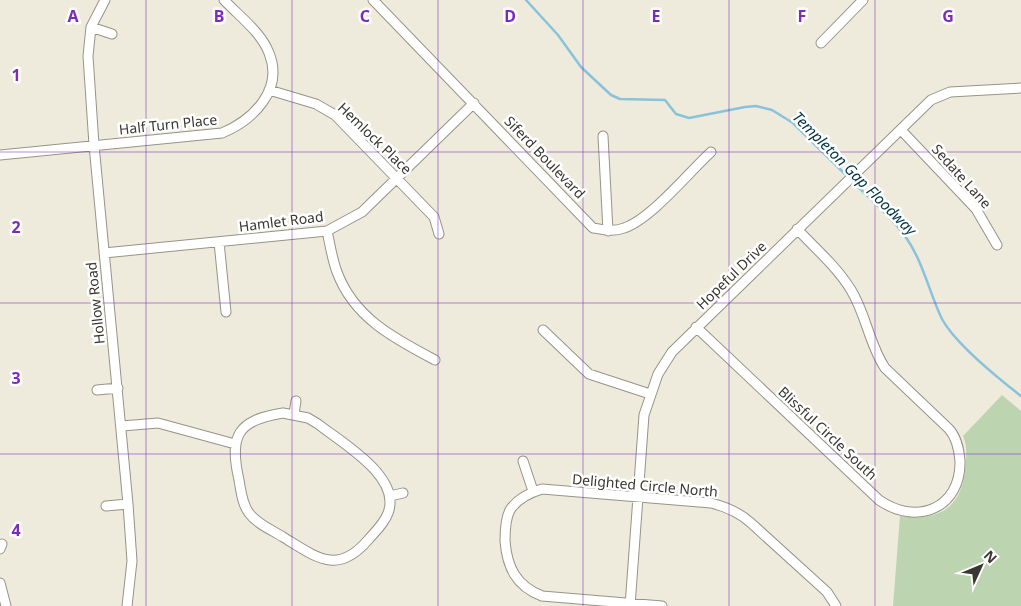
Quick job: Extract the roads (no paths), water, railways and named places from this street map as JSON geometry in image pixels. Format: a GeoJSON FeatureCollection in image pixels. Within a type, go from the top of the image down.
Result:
{"type":"FeatureCollection","features":[{"type":"Feature","properties":{"kind":"street","name":"Hollow Road"},"geometry":{"type":"LineString","coordinates":[[104,0],[92,27],[88,56],[94,145],[128,504],[132,561],[127,606]]}},
{"type":"Feature","properties":{"kind":"street","name":"Half Turn Place"},"geometry":{"type":"LineString","coordinates":[[0,155],[222,133],[250,118],[269,90],[272,68],[269,53],[259,36],[224,0]]}},
{"type":"Feature","properties":{"kind":"street","name":"Siferd Boulevard"},"geometry":{"type":"LineString","coordinates":[[373,0],[594,228],[608,230]]}},
{"type":"Feature","properties":{"kind":"street"},"geometry":{"type":"LineString","coordinates":[[821,43],[863,0]]}},
{"type":"Feature","properties":{"kind":"street"},"geometry":{"type":"LineString","coordinates":[[92,27],[112,34]]}},
{"type":"Feature","properties":{"kind":"street","name":"Hopeful Drive"},"geometry":{"type":"LineString","coordinates":[[630,604],[644,415],[650,394],[664,362],[696,327],[931,100],[950,92],[1021,88]]}},
{"type":"Feature","properties":{"kind":"street","name":"Hemlock Place"},"geometry":{"type":"LineString","coordinates":[[269,90],[316,104],[335,115],[434,217],[439,234]]}},
{"type":"Feature","properties":{"kind":"street","name":"Hamlet Road"},"geometry":{"type":"LineString","coordinates":[[104,253],[327,231],[362,212],[474,103]]}},
{"type":"Feature","properties":{"kind":"street","name":"Sedate Lane"},"geometry":{"type":"LineString","coordinates":[[901,130],[976,209],[997,245]]}},
{"type":"Feature","properties":{"kind":"street"},"geometry":{"type":"LineString","coordinates":[[603,136],[608,230],[624,228],[646,215],[711,152]]}},
{"type":"Feature","properties":{"kind":"street","name":"Blissful Circle South"},"geometry":{"type":"LineString","coordinates":[[696,327],[885,504],[905,510],[926,511],[940,506],[954,491],[960,468],[960,453],[955,438],[949,429],[885,368],[877,356],[852,291],[842,277],[797,229]]}},
{"type":"Feature","properties":{"kind":"street"},"geometry":{"type":"LineString","coordinates":[[327,231],[337,272],[346,290],[360,309],[372,323],[390,336],[436,360]]}},
{"type":"Feature","properties":{"kind":"street"},"geometry":{"type":"LineString","coordinates":[[219,242],[226,312]]}},
{"type":"Feature","properties":{"kind":"street"},"geometry":{"type":"LineString","coordinates":[[543,330],[588,374],[650,394]]}},
{"type":"Feature","properties":{"kind":"street"},"geometry":{"type":"LineString","coordinates":[[97,390],[118,388]]}},
{"type":"Feature","properties":{"kind":"street"},"geometry":{"type":"LineString","coordinates":[[294,414],[296,401]]}},
{"type":"Feature","properties":{"kind":"street"},"geometry":{"type":"LineString","coordinates":[[284,413],[294,414],[318,424],[382,476],[390,496],[389,512],[383,523],[357,553],[340,561],[328,561],[316,557],[257,521],[249,513],[244,504],[234,455],[235,444],[241,432],[249,423],[262,416],[284,413]]}},
{"type":"Feature","properties":{"kind":"street"},"geometry":{"type":"LineString","coordinates":[[122,426],[158,423],[235,444]]}},
{"type":"Feature","properties":{"kind":"street"},"geometry":{"type":"LineString","coordinates":[[523,461],[533,491],[516,502],[510,510],[505,535],[510,568],[515,577],[532,592],[542,596],[662,606]]}},
{"type":"Feature","properties":{"kind":"street","name":"Delighted Circle North"},"geometry":{"type":"LineString","coordinates":[[533,491],[542,489],[712,503],[739,513],[827,592],[836,606]]}},
{"type":"Feature","properties":{"kind":"street"},"geometry":{"type":"LineString","coordinates":[[390,496],[403,494]]}},
{"type":"Feature","properties":{"kind":"street"},"geometry":{"type":"LineString","coordinates":[[106,506],[128,504]]}},
{"type":"Feature","properties":{"kind":"street"},"geometry":{"type":"LineString","coordinates":[[0,583],[6,606]]}},
{"type":"Feature","properties":{"kind":"waterway","name":"Templeton Gap Floodway"},"geometry":{"type":"LineString","coordinates":[[526,0],[558,35],[581,67],[611,95],[620,99],[665,100],[676,114],[689,118],[745,107],[756,106],[772,110],[793,123],[848,177]]}},
{"type":"Feature","properties":{"kind":"waterway","name":"Templeton Gap Floodway"},"geometry":{"type":"LineString","coordinates":[[852,181],[887,214],[905,236],[917,256],[937,309],[948,329],[978,360],[1021,396]]}}]}
